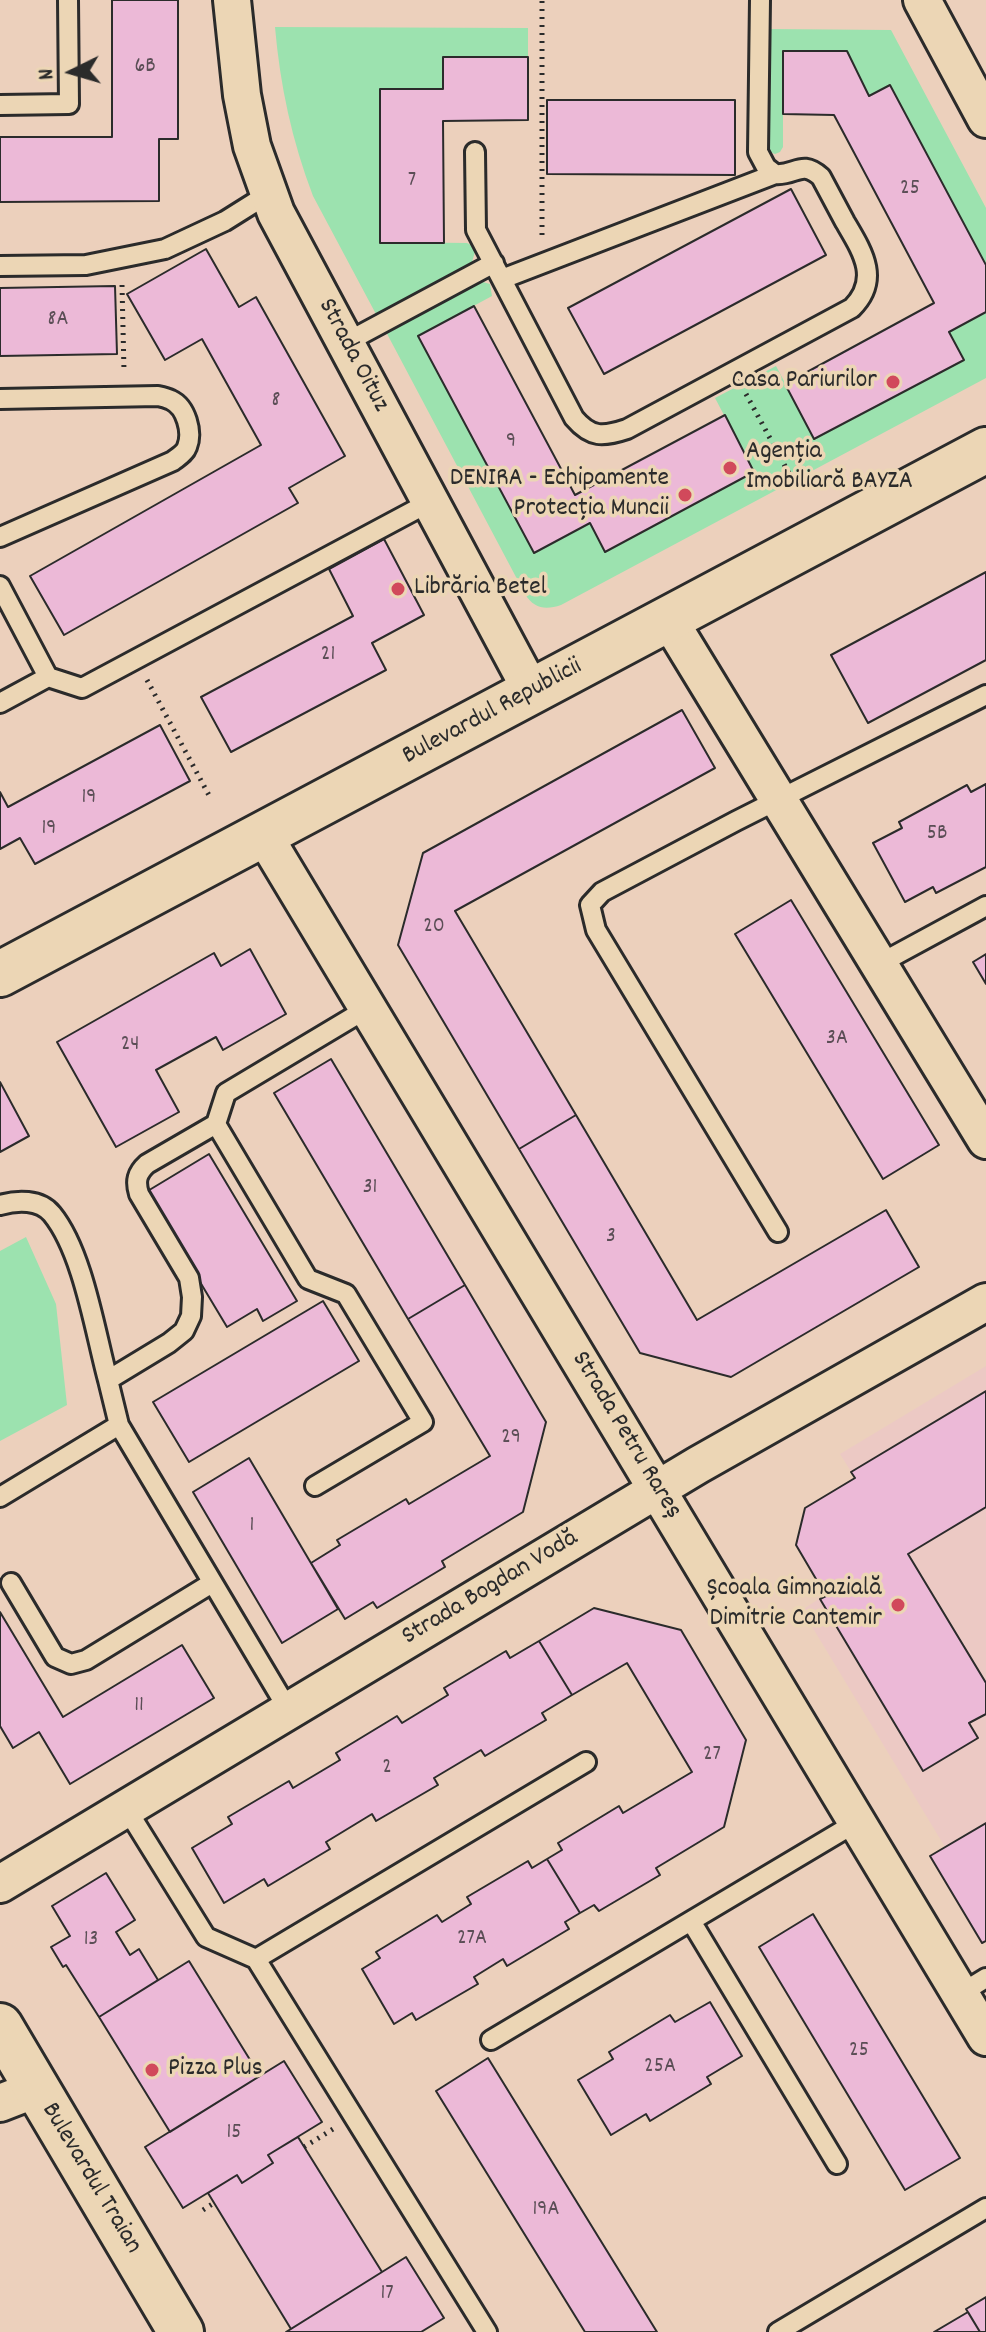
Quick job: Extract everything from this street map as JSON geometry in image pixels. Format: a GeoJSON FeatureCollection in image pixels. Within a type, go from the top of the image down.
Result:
{"type":"FeatureCollection","features":[{"type":"Feature","properties":{"kind":"street","name":"Strada Oituz"},"geometry":{"type":"LineString","coordinates":[[232,0],[242,95],[252,146],[276,213],[532,692]]}},
{"type":"Feature","properties":{"kind":"street"},"geometry":{"type":"LineString","coordinates":[[922,0],[986,119]]}},
{"type":"Feature","properties":{"kind":"street","name":"Bulevardul Republicii"},"geometry":{"type":"LineString","coordinates":[[0,974],[986,450]]}},
{"type":"Feature","properties":{"kind":"street"},"geometry":{"type":"LineString","coordinates":[[669,620],[986,1140]]}},
{"type":"Feature","properties":{"kind":"street","name":"Strada Petru Rareș"},"geometry":{"type":"LineString","coordinates":[[263,834],[857,1822],[973,1986],[986,2037]]}},
{"type":"Feature","properties":{"kind":"street","name":"Strada Bogdan Vodă"},"geometry":{"type":"LineString","coordinates":[[0,1884],[657,1490],[986,1302]]}},
{"type":"Feature","properties":{"kind":"street","name":"Bulevardul Traian"},"geometry":{"type":"LineString","coordinates":[[0,2026],[18,2096],[181,2332]]}},
{"type":"Feature","properties":{"kind":"lane"},"geometry":{"type":"LineString","coordinates":[[0,105],[69,104],[68,0]]}},
{"type":"Feature","properties":{"kind":"lane"},"geometry":{"type":"LineString","coordinates":[[760,0],[758,152],[766,167],[775,174]]}},
{"type":"Feature","properties":{"kind":"lane"},"geometry":{"type":"LineString","coordinates":[[345,343],[498,271],[541,263],[775,174],[783,175],[805,167],[821,177],[863,255],[867,271],[866,287],[861,299],[852,308],[627,429],[592,434],[574,418],[498,271],[476,230],[475,152]]}},
{"type":"Feature","properties":{"kind":"lane"},"geometry":{"type":"LineString","coordinates":[[0,266],[86,265],[165,249],[225,221],[268,194]]}},
{"type":"Feature","properties":{"kind":"lane"},"geometry":{"type":"LineString","coordinates":[[0,399],[158,396],[172,400],[181,408],[189,433],[187,447],[173,461],[0,537]]}},
{"type":"Feature","properties":{"kind":"lane"},"geometry":{"type":"LineString","coordinates":[[0,586],[48,677],[82,688],[430,502]]}},
{"type":"Feature","properties":{"kind":"lane"},"geometry":{"type":"LineString","coordinates":[[0,703],[48,677]]}},
{"type":"Feature","properties":{"kind":"lane"},"geometry":{"type":"LineString","coordinates":[[778,1232],[596,930],[590,905],[602,892],[986,695]]}},
{"type":"Feature","properties":{"kind":"lane"},"geometry":{"type":"LineString","coordinates":[[879,964],[986,906]]}},
{"type":"Feature","properties":{"kind":"lane"},"geometry":{"type":"LineString","coordinates":[[108,1380],[169,1343],[184,1331],[191,1316],[189,1278],[139,1194],[136,1185],[141,1169],[216,1124],[226,1093],[368,1008]]}},
{"type":"Feature","properties":{"kind":"lane"},"geometry":{"type":"LineString","coordinates":[[216,1124],[308,1279],[346,1294],[423,1422],[315,1486]]}},
{"type":"Feature","properties":{"kind":"lane"},"geometry":{"type":"LineString","coordinates":[[0,1205],[24,1201],[40,1205],[52,1213],[76,1257],[119,1425],[289,1711]]}},
{"type":"Feature","properties":{"kind":"lane"},"geometry":{"type":"LineString","coordinates":[[0,1497],[119,1425]]}},
{"type":"Feature","properties":{"kind":"lane"},"geometry":{"type":"LineString","coordinates":[[11,1583],[55,1657],[71,1664],[86,1660],[212,1583]]}},
{"type":"Feature","properties":{"kind":"lane"},"geometry":{"type":"LineString","coordinates":[[256,1959],[586,1762]]}},
{"type":"Feature","properties":{"kind":"lane"},"geometry":{"type":"LineString","coordinates":[[126,1808],[206,1937],[256,1959],[487,2332]]}},
{"type":"Feature","properties":{"kind":"lane"},"geometry":{"type":"LineString","coordinates":[[491,2040],[857,1822]]}},
{"type":"Feature","properties":{"kind":"lane"},"geometry":{"type":"LineString","coordinates":[[691,1921],[837,2164]]}},
{"type":"Feature","properties":{"kind":"lane"},"geometry":{"type":"LineString","coordinates":[[778,2332],[986,2208]]}},
{"type":"Feature","properties":{"kind":"path"},"geometry":{"type":"LineString","coordinates":[[541,263],[542,0]]}},
{"type":"Feature","properties":{"kind":"path"},"geometry":{"type":"LineString","coordinates":[[122,258],[125,396]]}},
{"type":"Feature","properties":{"kind":"path"},"geometry":{"type":"LineString","coordinates":[[734,371],[797,488]]}},
{"type":"Feature","properties":{"kind":"path"},"geometry":{"type":"LineString","coordinates":[[136,659],[211,799]]}},
{"type":"Feature","properties":{"kind":"path"},"geometry":{"type":"LineString","coordinates":[[203,2210],[214,2203]]}},
{"type":"Feature","properties":{"kind":"shaded area","name":"Școala Gimnazială Dimitrie Cantemir"},"geometry":{"type":"Polygon","coordinates":[[[986,1366],[986,1823],[945,1847],[802,1610],[825,1595],[796,1545],[805,1508],[855,1478],[840,1454],[986,1366]]]}},
{"type":"Feature","properties":{"kind":"green space"},"geometry":{"type":"Polygon","coordinates":[[[275,27],[528,28],[528,57],[444,57],[443,89],[380,89],[380,242],[467,243],[475,252],[471,265],[377,316],[313,196],[288,113],[275,27]]]}},
{"type":"Feature","properties":{"kind":"green space"},"geometry":{"type":"Polygon","coordinates":[[[767,29],[891,30],[986,208],[986,265],[890,85],[869,96],[847,51],[783,51],[783,147],[775,154],[770,152],[766,147],[767,29]]]}},
{"type":"Feature","properties":{"kind":"green space"},"geometry":{"type":"Polygon","coordinates":[[[479,281],[490,284],[492,296],[418,336],[534,553],[590,523],[605,551],[754,472],[715,398],[776,366],[815,439],[964,360],[949,332],[986,312],[986,378],[561,605],[541,607],[532,603],[525,594],[385,330],[479,281]]]}},
{"type":"Feature","properties":{"kind":"green space"},"geometry":{"type":"Polygon","coordinates":[[[26,1237],[56,1304],[67,1405],[0,1441],[0,1251],[26,1237]]]}},
{"type":"Feature","properties":{"kind":"building"},"geometry":{"type":"Polygon","coordinates":[[[112,0],[178,0],[178,139],[159,139],[159,201],[0,202],[0,137],[112,137],[112,0]]]}},
{"type":"Feature","properties":{"kind":"building"},"geometry":{"type":"Polygon","coordinates":[[[783,51],[847,51],[869,96],[890,85],[986,265],[986,312],[949,332],[964,360],[814,439],[785,384],[934,303],[834,115],[783,114],[783,51]]]}},
{"type":"Feature","properties":{"kind":"building"},"geometry":{"type":"Polygon","coordinates":[[[443,57],[528,57],[528,120],[443,121],[444,243],[380,243],[380,89],[443,89],[443,57]]]}},
{"type":"Feature","properties":{"kind":"building"},"geometry":{"type":"Polygon","coordinates":[[[547,100],[735,100],[735,175],[547,174],[547,100]]]}},
{"type":"Feature","properties":{"kind":"building"},"geometry":{"type":"Polygon","coordinates":[[[791,189],[826,255],[604,374],[568,308],[791,189]]]}},
{"type":"Feature","properties":{"kind":"building"},"geometry":{"type":"Polygon","coordinates":[[[206,249],[239,307],[256,297],[345,456],[289,488],[298,503],[64,635],[30,576],[261,445],[202,339],[165,360],[127,294],[206,249]]]}},
{"type":"Feature","properties":{"kind":"building"},"geometry":{"type":"Polygon","coordinates":[[[115,286],[117,354],[0,356],[0,288],[115,286]]]}},
{"type":"Feature","properties":{"kind":"building"},"geometry":{"type":"Polygon","coordinates":[[[474,306],[575,495],[725,415],[754,472],[605,552],[590,523],[534,553],[418,336],[474,306]]]}},
{"type":"Feature","properties":{"kind":"building"},"geometry":{"type":"Polygon","coordinates":[[[384,539],[424,615],[372,643],[386,670],[231,752],[201,697],[353,616],[329,569],[384,539]]]}},
{"type":"Feature","properties":{"kind":"building"},"geometry":{"type":"Polygon","coordinates":[[[986,572],[986,660],[868,723],[831,655],[986,572]]]}},
{"type":"Feature","properties":{"kind":"building"},"geometry":{"type":"Polygon","coordinates":[[[682,710],[715,768],[455,911],[576,1115],[519,1149],[398,945],[423,853],[682,710]]]}},
{"type":"Feature","properties":{"kind":"building"},"geometry":{"type":"Polygon","coordinates":[[[160,725],[190,781],[35,864],[20,838],[0,849],[0,792],[8,807],[160,725]]]}},
{"type":"Feature","properties":{"kind":"building"},"geometry":{"type":"Polygon","coordinates":[[[986,784],[986,867],[936,893],[933,887],[905,902],[873,843],[902,828],[899,822],[967,785],[971,792],[986,784]]]}},
{"type":"Feature","properties":{"kind":"building"},"geometry":{"type":"Polygon","coordinates":[[[791,900],[939,1145],[883,1179],[735,934],[791,900]]]}},
{"type":"Feature","properties":{"kind":"building"},"geometry":{"type":"Polygon","coordinates":[[[250,949],[286,1014],[223,1050],[216,1037],[156,1070],[179,1112],[116,1147],[57,1042],[214,953],[221,966],[250,949]]]}},
{"type":"Feature","properties":{"kind":"building"},"geometry":{"type":"Polygon","coordinates":[[[986,954],[986,984],[973,962],[986,954]]]}},
{"type":"Feature","properties":{"kind":"building"},"geometry":{"type":"Polygon","coordinates":[[[331,1059],[465,1285],[408,1319],[274,1093],[331,1059]]]}},
{"type":"Feature","properties":{"kind":"building"},"geometry":{"type":"Polygon","coordinates":[[[0,1082],[29,1136],[0,1152],[0,1082]]]}},
{"type":"Feature","properties":{"kind":"building"},"geometry":{"type":"Polygon","coordinates":[[[576,1115],[697,1320],[886,1210],[919,1267],[731,1377],[640,1353],[519,1149],[576,1115]]]}},
{"type":"Feature","properties":{"kind":"building"},"geometry":{"type":"Polygon","coordinates":[[[209,1154],[297,1301],[263,1321],[257,1309],[227,1327],[146,1192],[209,1154]]]}},
{"type":"Feature","properties":{"kind":"building"},"geometry":{"type":"Polygon","coordinates":[[[465,1285],[546,1422],[523,1512],[442,1561],[445,1567],[377,1608],[373,1602],[345,1619],[311,1563],[340,1545],[337,1540],[406,1499],[409,1504],[490,1456],[408,1319],[465,1285]]]}},
{"type":"Feature","properties":{"kind":"building"},"geometry":{"type":"Polygon","coordinates":[[[323,1301],[359,1361],[189,1462],[153,1402],[323,1301]]]}},
{"type":"Feature","properties":{"kind":"building","name":"Școala Gimnazială Dimitrie Cantemir"},"geometry":{"type":"Polygon","coordinates":[[[986,1391],[986,1507],[908,1554],[986,1683],[986,1714],[969,1723],[978,1738],[923,1771],[820,1599],[826,1596],[796,1545],[805,1508],[855,1478],[851,1472],[986,1391]]]}},
{"type":"Feature","properties":{"kind":"building"},"geometry":{"type":"Polygon","coordinates":[[[249,1458],[338,1609],[282,1643],[193,1492],[249,1458]]]}},
{"type":"Feature","properties":{"kind":"building"},"geometry":{"type":"Polygon","coordinates":[[[594,1608],[681,1630],[746,1740],[724,1827],[656,1868],[660,1875],[599,1911],[594,1905],[580,1913],[547,1859],[562,1850],[558,1843],[619,1806],[623,1813],[692,1772],[627,1663],[572,1695],[539,1641],[594,1608]]]}},
{"type":"Feature","properties":{"kind":"building"},"geometry":{"type":"Polygon","coordinates":[[[0,1612],[63,1717],[182,1645],[214,1698],[70,1784],[39,1732],[13,1748],[0,1726],[0,1612]]]}},
{"type":"Feature","properties":{"kind":"building"},"geometry":{"type":"Polygon","coordinates":[[[539,1641],[572,1695],[542,1713],[546,1720],[485,1756],[481,1750],[434,1778],[438,1785],[376,1821],[372,1814],[326,1842],[330,1849],[268,1886],[264,1879],[224,1903],[192,1848],[232,1824],[228,1817],[289,1781],[293,1788],[340,1760],[336,1753],[397,1716],[402,1723],[448,1695],[444,1688],[506,1651],[510,1658],[539,1641]]]}},
{"type":"Feature","properties":{"kind":"building"},"geometry":{"type":"Polygon","coordinates":[[[986,1823],[986,1941],[982,1943],[930,1856],[986,1823]]]}},
{"type":"Feature","properties":{"kind":"building"},"geometry":{"type":"Polygon","coordinates":[[[547,1859],[580,1913],[565,1922],[569,1929],[507,1966],[503,1959],[474,1977],[478,1984],[416,2020],[412,2013],[394,2024],[362,1969],[380,1958],[376,1952],[437,1915],[442,1922],[471,1904],[467,1897],[528,1861],[532,1868],[547,1859]]]}},
{"type":"Feature","properties":{"kind":"building"},"geometry":{"type":"Polygon","coordinates":[[[106,1873],[135,1920],[116,1932],[130,1955],[139,1949],[158,1980],[99,2017],[51,1947],[70,1936],[52,1906],[106,1873]]]}},
{"type":"Feature","properties":{"kind":"building"},"geometry":{"type":"Polygon","coordinates":[[[813,1914],[960,2158],[905,2190],[759,1947],[813,1914]]]}},
{"type":"Feature","properties":{"kind":"building"},"geometry":{"type":"Polygon","coordinates":[[[189,1961],[260,2076],[170,2132],[99,2017],[189,1961]]]}},
{"type":"Feature","properties":{"kind":"building"},"geometry":{"type":"Polygon","coordinates":[[[710,2002],[742,2056],[707,2077],[711,2084],[650,2121],[646,2114],[611,2135],[578,2080],[613,2059],[609,2052],[670,2015],[675,2022],[710,2002]]]}},
{"type":"Feature","properties":{"kind":"building"},"geometry":{"type":"Polygon","coordinates":[[[488,2058],[657,2332],[585,2332],[436,2091],[488,2058]]]}},
{"type":"Feature","properties":{"kind":"building"},"geometry":{"type":"Polygon","coordinates":[[[284,2061],[322,2122],[268,2155],[273,2163],[242,2183],[237,2175],[183,2208],[145,2147],[284,2061]]]}},
{"type":"Feature","properties":{"kind":"building"},"geometry":{"type":"Polygon","coordinates":[[[298,2137],[382,2272],[291,2329],[208,2193],[237,2175],[242,2183],[273,2163],[268,2155],[298,2137]]]}},
{"type":"Feature","properties":{"kind":"building"},"geometry":{"type":"Polygon","coordinates":[[[406,2257],[444,2318],[421,2332],[286,2332],[406,2257]]]}},
{"type":"Feature","properties":{"kind":"building"},"geometry":{"type":"Polygon","coordinates":[[[986,2297],[986,2332],[980,2332],[966,2309],[986,2297]]]}},
{"type":"Feature","properties":{"kind":"building"},"geometry":{"type":"Polygon","coordinates":[[[968,2312],[980,2332],[934,2332],[968,2312]]]}},
{"type":"Feature","properties":{"kind":"place","name":"Casa Pariurilor"},"geometry":{"type":"Point","coordinates":[893,382]}},
{"type":"Feature","properties":{"kind":"place","name":"Agenția Imobiliară BAYZA"},"geometry":{"type":"Point","coordinates":[730,468]}},
{"type":"Feature","properties":{"kind":"place","name":"DENIRA - Echipamente Protecția Muncii"},"geometry":{"type":"Point","coordinates":[685,495]}},
{"type":"Feature","properties":{"kind":"place","name":"Librăria Betel"},"geometry":{"type":"Point","coordinates":[398,589]}},
{"type":"Feature","properties":{"kind":"place","name":"Școala Gimnazială Dimitrie Cantemir"},"geometry":{"type":"Point","coordinates":[898,1605]}},
{"type":"Feature","properties":{"kind":"place","name":"Pizza Plus"},"geometry":{"type":"Point","coordinates":[152,2070]}}]}
